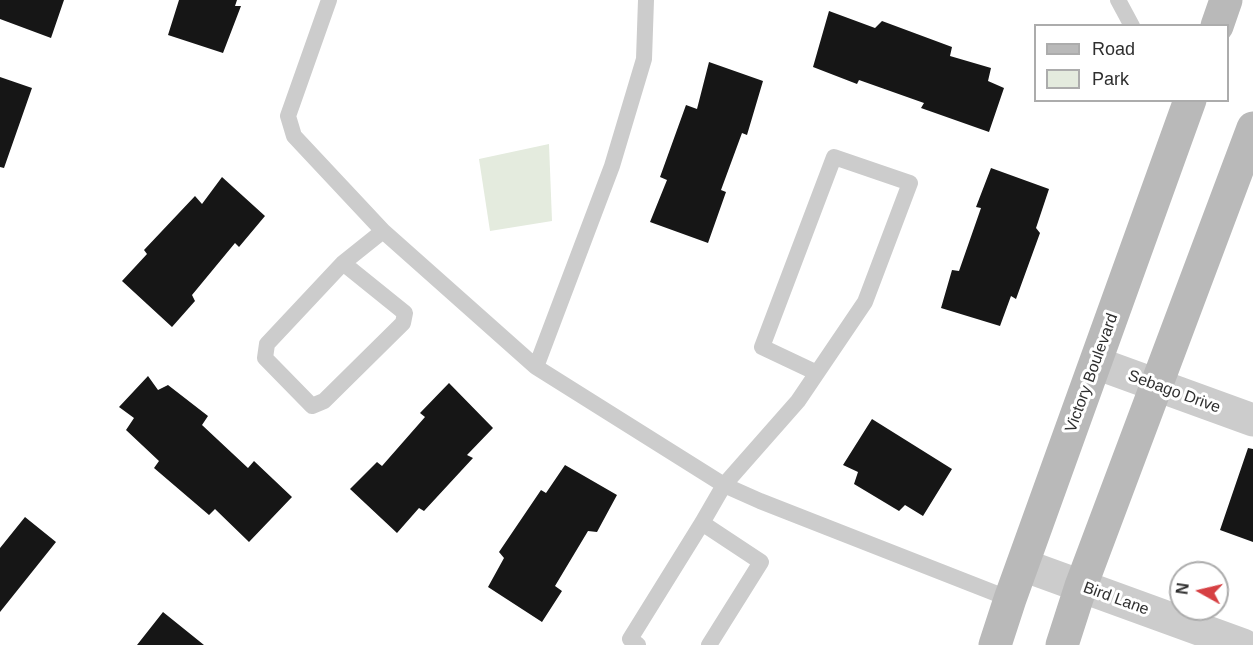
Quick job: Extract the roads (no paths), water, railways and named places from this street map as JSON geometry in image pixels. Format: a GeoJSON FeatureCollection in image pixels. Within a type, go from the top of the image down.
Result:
{"type":"FeatureCollection","features":[{"type":"Feature","properties":{"kind":"main road"},"geometry":{"type":"LineString","coordinates":[[1218,24],[1226,0]]}},
{"type":"Feature","properties":{"kind":"main road","name":"Victory Boulevard"},"geometry":{"type":"LineString","coordinates":[[995,645],[1183,106]]}},
{"type":"Feature","properties":{"kind":"main road"},"geometry":{"type":"LineString","coordinates":[[1062,645],[1081,586],[1253,128]]}},
{"type":"Feature","properties":{"kind":"street","name":"Sebago Drive"},"geometry":{"type":"LineString","coordinates":[[1095,363],[1253,420]]}},
{"type":"Feature","properties":{"kind":"street","name":"Bird Lane"},"geometry":{"type":"LineString","coordinates":[[1023,565],[1081,586],[1201,638],[1243,645]]}},
{"type":"Feature","properties":{"kind":"lane"},"geometry":{"type":"LineString","coordinates":[[329,0],[288,116],[294,136],[383,231],[536,367],[724,485],[1010,599]]}},
{"type":"Feature","properties":{"kind":"lane"},"geometry":{"type":"LineString","coordinates":[[536,367],[612,166],[644,58],[645,0]]}},
{"type":"Feature","properties":{"kind":"lane"},"geometry":{"type":"LineString","coordinates":[[1118,0],[1131,24]]}},
{"type":"Feature","properties":{"kind":"lane"},"geometry":{"type":"LineString","coordinates":[[638,645],[630,639],[724,485],[798,401],[817,374],[864,302],[910,183],[834,157],[762,347],[817,374]]}},
{"type":"Feature","properties":{"kind":"lane"},"geometry":{"type":"LineString","coordinates":[[343,263],[405,313],[403,323],[324,401],[312,406],[265,358],[267,344],[343,263],[383,231]]}},
{"type":"Feature","properties":{"kind":"lane"},"geometry":{"type":"LineString","coordinates":[[702,523],[761,562],[709,645]]}}]}
